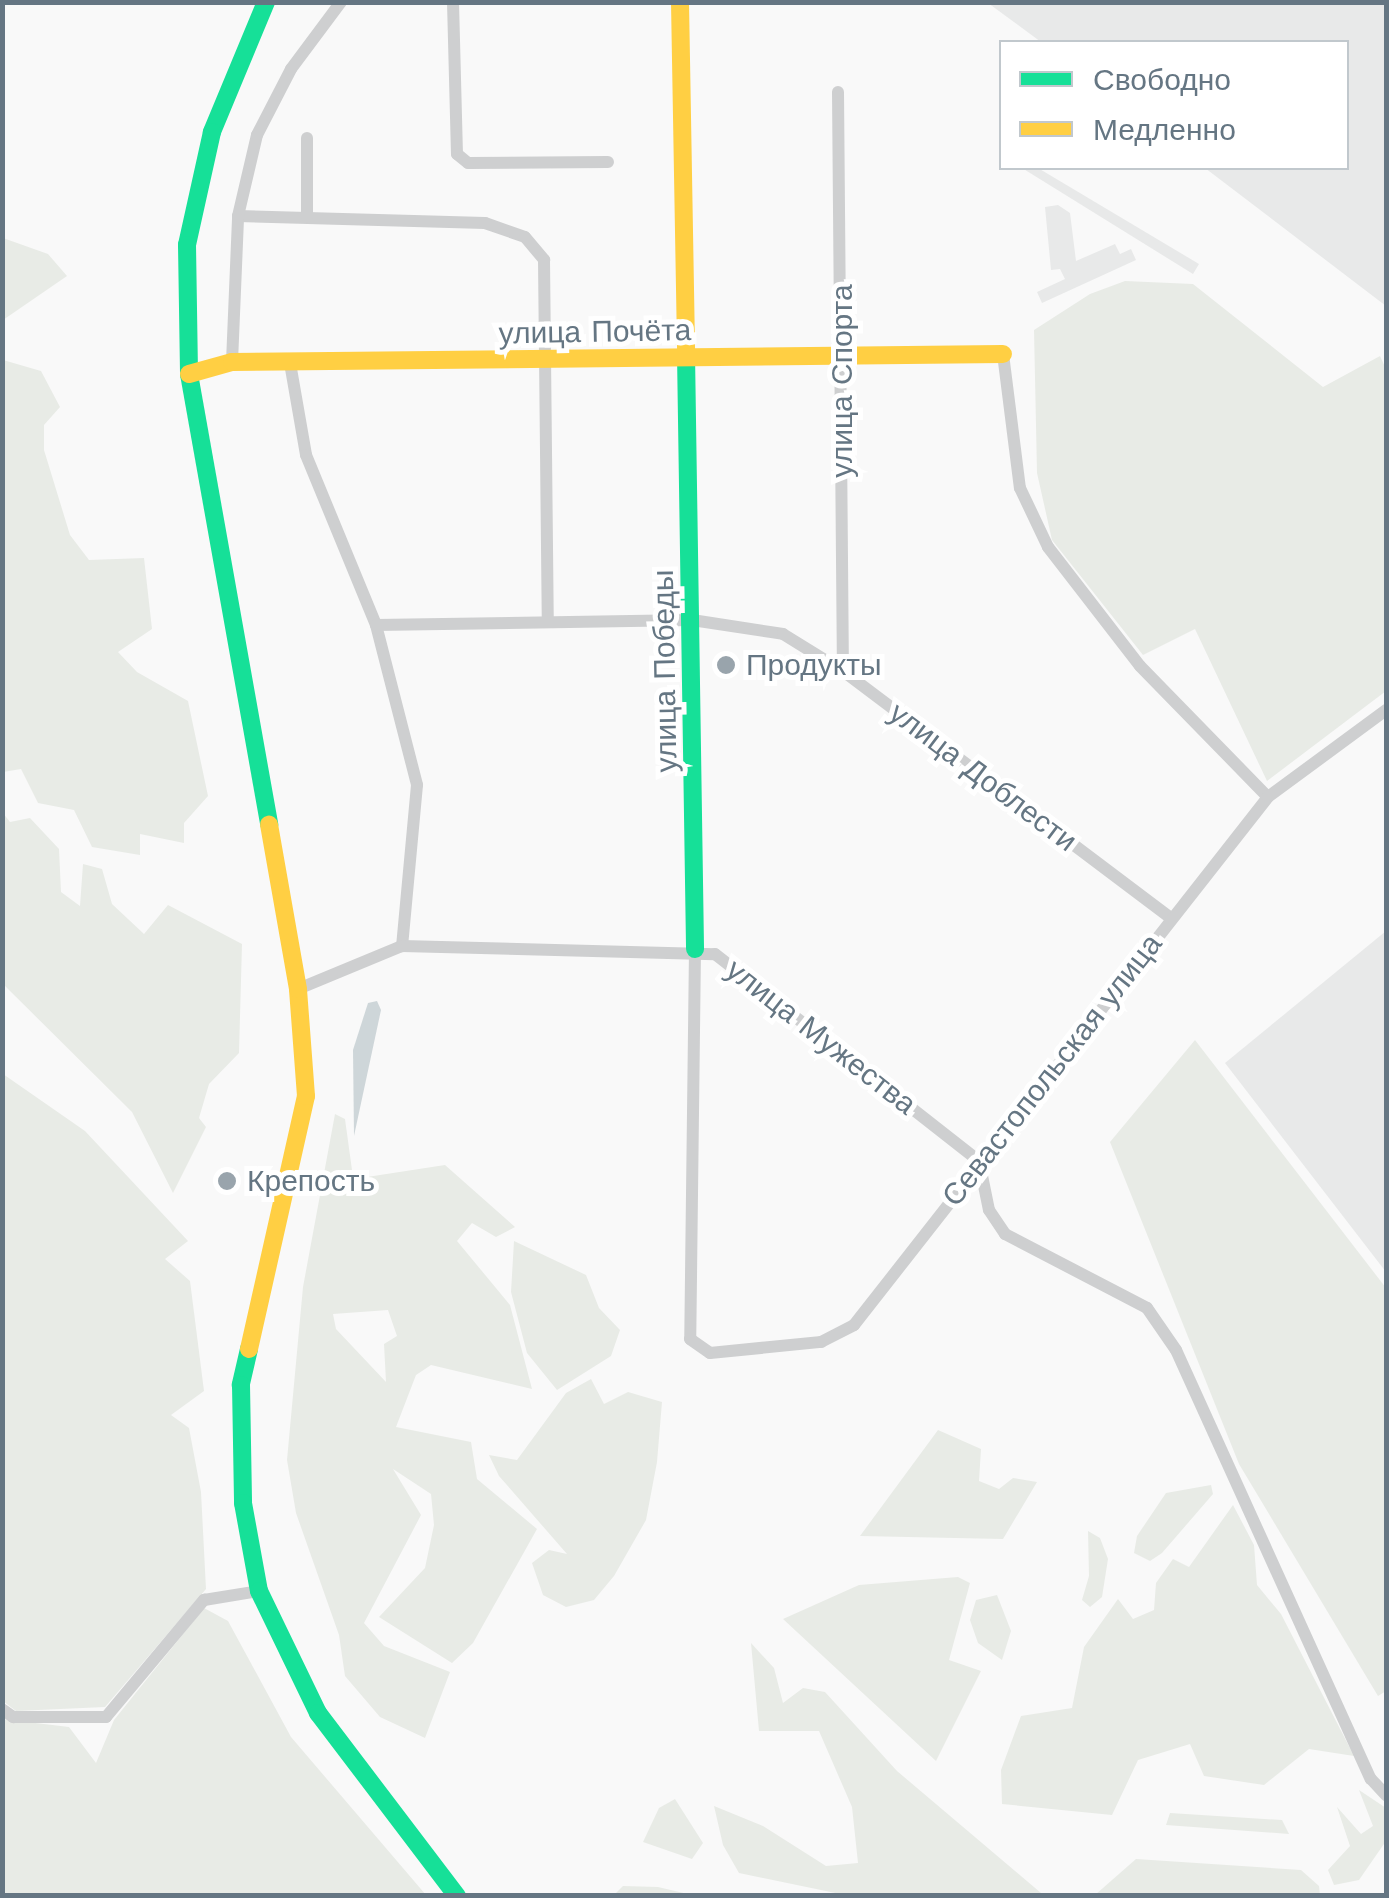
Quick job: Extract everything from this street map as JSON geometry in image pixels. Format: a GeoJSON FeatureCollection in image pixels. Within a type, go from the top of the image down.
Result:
{"type":"FeatureCollection","features":[{"type":"Feature","properties":{"kind":"main road"},"geometry":{"type":"LineString","coordinates":[[266,2],[212,132],[188,245],[189,374],[298,989],[306,1096],[241,1386],[243,1503],[259,1591],[318,1713],[456,1896]]}},
{"type":"Feature","properties":{"kind":"main road","name":"улица Победы"},"geometry":{"type":"LineString","coordinates":[[680,2],[694,949]]}},
{"type":"Feature","properties":{"kind":"main road","name":"улица Почёта"},"geometry":{"type":"LineString","coordinates":[[189,374],[232,362],[1002,354]]}},
{"type":"Feature","properties":{"kind":"street"},"geometry":{"type":"LineString","coordinates":[[232,362],[238,216],[257,135],[291,69],[341,2]]}},
{"type":"Feature","properties":{"kind":"street"},"geometry":{"type":"LineString","coordinates":[[453,2],[457,154],[468,163],[608,162]]}},
{"type":"Feature","properties":{"kind":"street","name":"улица Спорта"},"geometry":{"type":"LineString","coordinates":[[838,92],[844,356],[842,671]]}},
{"type":"Feature","properties":{"kind":"street"},"geometry":{"type":"LineString","coordinates":[[306,217],[307,138]]}},
{"type":"Feature","properties":{"kind":"street"},"geometry":{"type":"LineString","coordinates":[[238,216],[484,223],[525,236],[544,260],[548,622]]}},
{"type":"Feature","properties":{"kind":"street"},"geometry":{"type":"LineString","coordinates":[[1002,354],[1020,488],[1048,547],[1140,666],[1268,797]]}},
{"type":"Feature","properties":{"kind":"street"},"geometry":{"type":"LineString","coordinates":[[290,364],[306,454],[376,626],[417,785],[402,946]]}},
{"type":"Feature","properties":{"kind":"street","name":"улица Доблести"},"geometry":{"type":"LineString","coordinates":[[376,626],[692,620],[783,634],[842,671],[1170,918]]}},
{"type":"Feature","properties":{"kind":"street","name":"Севастопольская улица"},"geometry":{"type":"LineString","coordinates":[[690,1340],[710,1353],[836,1336],[854,1325],[1268,797],[1386,710]]}},
{"type":"Feature","properties":{"kind":"street","name":"улица Мужества"},"geometry":{"type":"LineString","coordinates":[[298,989],[402,946],[694,949],[714,954],[980,1161]]}},
{"type":"Feature","properties":{"kind":"street","name":"улица Победы"},"geometry":{"type":"LineString","coordinates":[[690,1340],[694,949]]}},
{"type":"Feature","properties":{"kind":"street"},"geometry":{"type":"LineString","coordinates":[[980,1161],[990,1210],[1005,1234],[1148,1308],[1176,1350],[1371,1779],[1386,1795]]}},
{"type":"Feature","properties":{"kind":"street"},"geometry":{"type":"LineString","coordinates":[[2,1710],[13,1716],[106,1716],[204,1600],[259,1591]]}},
{"type":"Feature","properties":{"kind":"shaded area"},"geometry":{"type":"Polygon","coordinates":[[[988,3],[1386,3],[1386,306],[1208,170],[1349,170],[1349,40],[1038,40],[988,3]]]}},
{"type":"Feature","properties":{"kind":"shaded area"},"geometry":{"type":"Polygon","coordinates":[[[1025,170],[1041,170],[1199,264],[1193,274],[1025,170]]]}},
{"type":"Feature","properties":{"kind":"shaded area"},"geometry":{"type":"Polygon","coordinates":[[[1058,205],[1070,213],[1076,261],[1115,244],[1120,254],[1131,249],[1136,260],[1042,303],[1037,292],[1065,279],[1060,269],[1051,270],[1045,207],[1058,205]]]}},
{"type":"Feature","properties":{"kind":"shaded area"},"geometry":{"type":"Polygon","coordinates":[[[3,238],[48,254],[67,276],[3,320],[3,238]]]}},
{"type":"Feature","properties":{"kind":"shaded area"},"geometry":{"type":"Polygon","coordinates":[[[1125,281],[1193,284],[1323,387],[1380,356],[1386,369],[1386,691],[1267,781],[1195,629],[1143,655],[1052,540],[1037,473],[1034,330],[1090,294],[1125,281]]]}},
{"type":"Feature","properties":{"kind":"shaded area"},"geometry":{"type":"Polygon","coordinates":[[[3,360],[41,371],[60,407],[44,425],[44,450],[70,535],[89,560],[144,558],[152,629],[118,652],[137,672],[188,701],[208,796],[184,823],[184,843],[140,834],[140,855],[92,847],[74,810],[38,803],[21,769],[3,772],[3,360]]]}},
{"type":"Feature","properties":{"kind":"shaded area"},"geometry":{"type":"Polygon","coordinates":[[[3,813],[10,822],[30,818],[59,849],[61,892],[80,906],[83,864],[102,869],[112,904],[144,934],[168,905],[242,944],[239,1053],[209,1084],[199,1118],[206,1127],[173,1193],[132,1112],[3,984],[3,813]]]}},
{"type":"Feature","properties":{"kind":"shaded area"},"geometry":{"type":"Polygon","coordinates":[[[1386,931],[1386,1272],[1225,1063],[1386,931]]]}},
{"type":"Feature","properties":{"kind":"shaded area"},"geometry":{"type":"Polygon","coordinates":[[[377,1001],[381,1010],[354,1136],[353,1050],[368,1003],[377,1001]]]}},
{"type":"Feature","properties":{"kind":"shaded area"},"geometry":{"type":"Polygon","coordinates":[[[1195,1040],[1386,1288],[1386,1691],[1378,1696],[1239,1464],[1110,1142],[1195,1040]]]}},
{"type":"Feature","properties":{"kind":"shaded area"},"geometry":{"type":"Polygon","coordinates":[[[3,1074],[85,1131],[188,1241],[165,1259],[190,1281],[204,1391],[171,1415],[189,1428],[201,1492],[206,1589],[105,1707],[16,1711],[3,1701],[3,1074]]]}},
{"type":"Feature","properties":{"kind":"shaded area"},"geometry":{"type":"Polygon","coordinates":[[[335,1114],[345,1119],[355,1192],[367,1177],[445,1165],[515,1227],[496,1237],[472,1223],[457,1241],[510,1305],[532,1389],[431,1365],[416,1375],[396,1427],[471,1442],[477,1479],[537,1529],[473,1643],[452,1663],[379,1617],[425,1568],[434,1525],[431,1494],[393,1469],[421,1515],[364,1623],[384,1646],[450,1672],[425,1738],[380,1717],[345,1676],[339,1635],[296,1513],[287,1460],[303,1287],[335,1114]],[[388,1310],[333,1314],[336,1329],[386,1382],[384,1344],[397,1336],[388,1310]]]}},
{"type":"Feature","properties":{"kind":"shaded area"},"geometry":{"type":"Polygon","coordinates":[[[514,1241],[586,1275],[599,1308],[620,1330],[611,1356],[557,1390],[527,1353],[511,1292],[514,1241]]]}},
{"type":"Feature","properties":{"kind":"shaded area"},"geometry":{"type":"Polygon","coordinates":[[[591,1379],[604,1404],[628,1392],[662,1402],[657,1462],[646,1520],[614,1576],[594,1600],[566,1607],[543,1595],[532,1563],[549,1550],[567,1554],[499,1476],[489,1455],[517,1460],[566,1393],[591,1379]]]}},
{"type":"Feature","properties":{"kind":"shaded area"},"geometry":{"type":"Polygon","coordinates":[[[938,1430],[981,1449],[979,1481],[999,1489],[1013,1478],[1037,1482],[1003,1539],[860,1536],[938,1430]]]}},
{"type":"Feature","properties":{"kind":"shaded area"},"geometry":{"type":"Polygon","coordinates":[[[1211,1485],[1213,1494],[1162,1553],[1150,1561],[1134,1553],[1137,1536],[1166,1493],[1211,1485]]]}},
{"type":"Feature","properties":{"kind":"shaded area"},"geometry":{"type":"Polygon","coordinates":[[[1233,1505],[1254,1545],[1257,1585],[1281,1614],[1354,1756],[1309,1749],[1264,1785],[1204,1776],[1190,1744],[1138,1760],[1112,1815],[1002,1804],[1001,1770],[1021,1716],[1072,1708],[1084,1647],[1118,1599],[1133,1619],[1154,1610],[1156,1583],[1173,1559],[1189,1567],[1233,1505]]]}},
{"type":"Feature","properties":{"kind":"shaded area"},"geometry":{"type":"Polygon","coordinates":[[[1088,1531],[1100,1538],[1108,1559],[1102,1597],[1090,1607],[1082,1600],[1089,1576],[1088,1531]]]}},
{"type":"Feature","properties":{"kind":"shaded area"},"geometry":{"type":"Polygon","coordinates":[[[958,1577],[970,1583],[949,1660],[981,1671],[936,1761],[783,1619],[859,1585],[958,1577]]]}},
{"type":"Feature","properties":{"kind":"shaded area"},"geometry":{"type":"Polygon","coordinates":[[[997,1595],[1011,1631],[1002,1660],[978,1643],[970,1620],[976,1600],[997,1595]]]}},
{"type":"Feature","properties":{"kind":"shaded area"},"geometry":{"type":"Polygon","coordinates":[[[204,1608],[228,1621],[291,1737],[426,1895],[3,1895],[2,1719],[69,1727],[96,1763],[114,1720],[204,1608]]]}},
{"type":"Feature","properties":{"kind":"shaded area"},"geometry":{"type":"Polygon","coordinates":[[[751,1643],[774,1668],[783,1703],[803,1688],[825,1692],[897,1771],[1041,1893],[1061,1895],[845,1895],[739,1873],[723,1845],[714,1806],[763,1826],[826,1866],[858,1863],[852,1807],[819,1731],[759,1731],[751,1643]]]}},
{"type":"Feature","properties":{"kind":"shaded area"},"geometry":{"type":"Polygon","coordinates":[[[1359,1790],[1386,1808],[1386,1841],[1359,1880],[1334,1885],[1328,1870],[1350,1846],[1337,1807],[1361,1834],[1373,1826],[1359,1790]]]}},
{"type":"Feature","properties":{"kind":"shaded area"},"geometry":{"type":"Polygon","coordinates":[[[675,1799],[703,1843],[692,1859],[643,1842],[659,1808],[675,1799]]]}},
{"type":"Feature","properties":{"kind":"shaded area"},"geometry":{"type":"Polygon","coordinates":[[[1170,1813],[1282,1820],[1289,1834],[1166,1825],[1170,1813]]]}},
{"type":"Feature","properties":{"kind":"shaded area"},"geometry":{"type":"Polygon","coordinates":[[[1136,1859],[1301,1870],[1319,1886],[1320,1895],[1095,1895],[1136,1859]]]}},
{"type":"Feature","properties":{"kind":"shaded area"},"geometry":{"type":"Polygon","coordinates":[[[623,1886],[658,1887],[692,1895],[614,1895],[623,1886]]]}},
{"type":"Feature","properties":{"kind":"traffic: fast"},"geometry":{"type":"LineString","coordinates":[[266,2],[212,132],[187,245],[189,374],[269,825]]}},
{"type":"Feature","properties":{"kind":"traffic: fast"},"geometry":{"type":"LineString","coordinates":[[686,354],[695,949]]}},
{"type":"Feature","properties":{"kind":"traffic: fast"},"geometry":{"type":"LineString","coordinates":[[249,1349],[241,1385],[243,1503],[259,1591],[318,1713],[457,1896]]}},
{"type":"Feature","properties":{"kind":"traffic: slow"},"geometry":{"type":"LineString","coordinates":[[680,2],[686,354]]}},
{"type":"Feature","properties":{"kind":"traffic: slow"},"geometry":{"type":"LineString","coordinates":[[189,374],[232,362],[1003,354]]}},
{"type":"Feature","properties":{"kind":"traffic: slow"},"geometry":{"type":"LineString","coordinates":[[249,1349],[306,1096],[298,989],[269,825]]}},
{"type":"Feature","properties":{"kind":"place","name":"Продукты"},"geometry":{"type":"Point","coordinates":[726,665]}},
{"type":"Feature","properties":{"kind":"place","name":"Крепость"},"geometry":{"type":"Point","coordinates":[227,1181]}}]}
